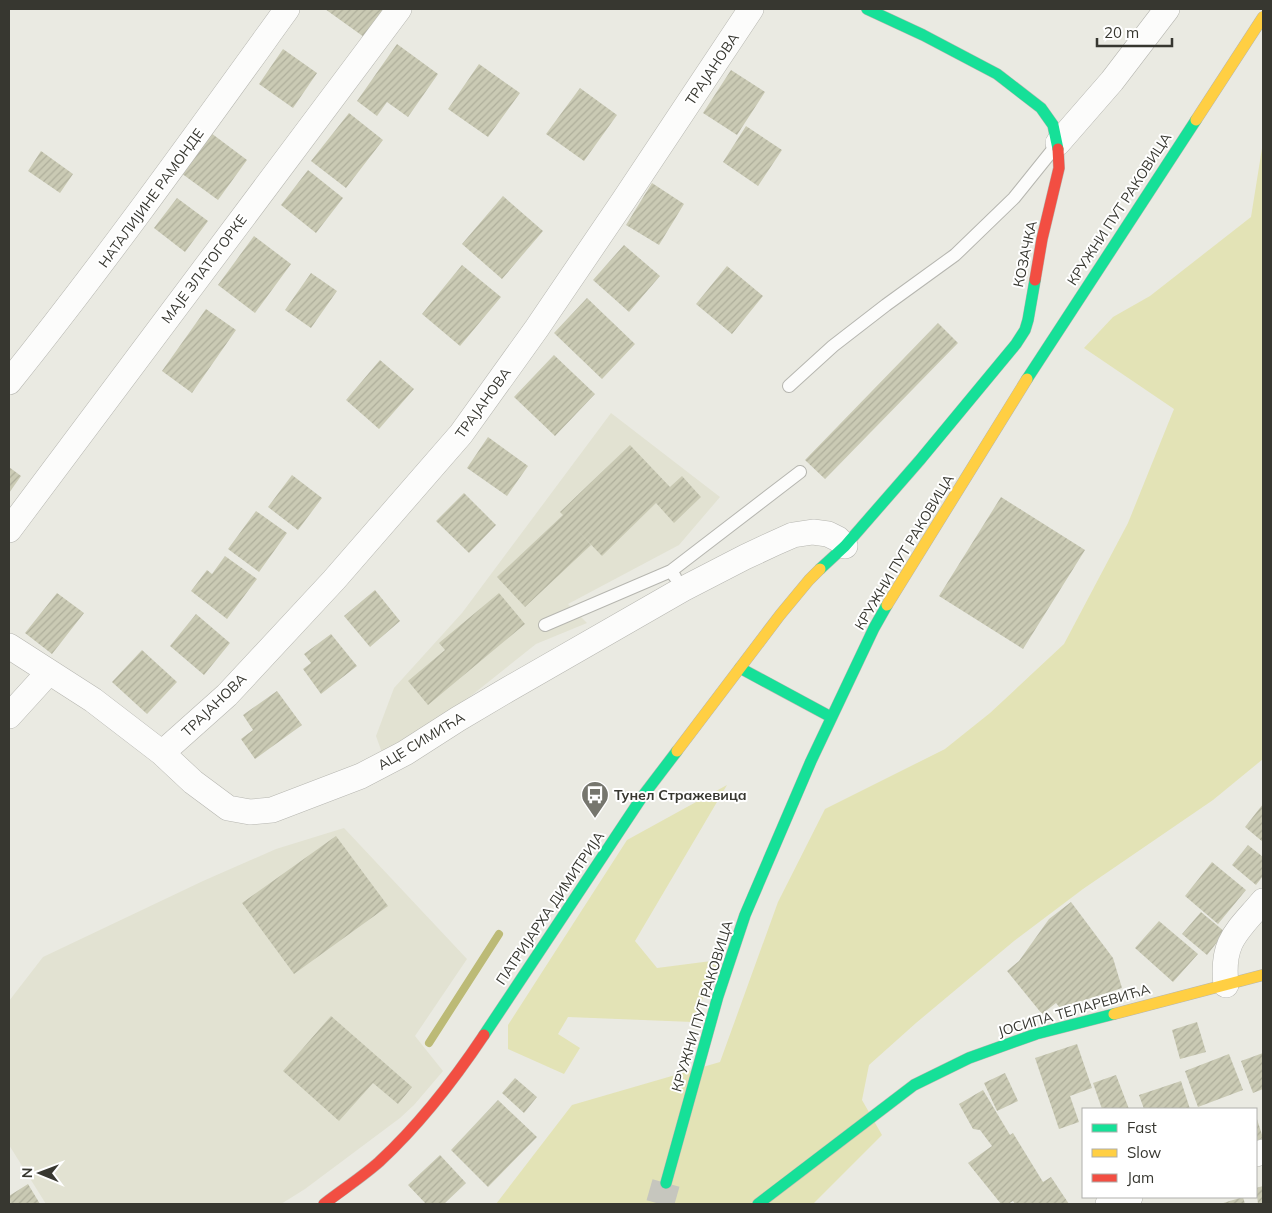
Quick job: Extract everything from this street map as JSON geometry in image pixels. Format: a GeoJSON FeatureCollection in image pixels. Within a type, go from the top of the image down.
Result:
{"type":"FeatureCollection","features":[{"type":"Feature","properties":{"kind":"main road","name":"КОЗАЧКА"},"geometry":{"type":"LineString","coordinates":[[845,546],[920,460],[1016,344],[1025,330],[1042,239],[1057,180],[1060,154],[1053,125],[1041,108],[1020,90],[997,74],[964,56],[868,9]]}},
{"type":"Feature","properties":{"kind":"main road","name":"КРУЖНИ ПУТ РАКОВИЦА"},"geometry":{"type":"LineString","coordinates":[[666,1182],[729,959],[745,915],[831,717],[874,628],[905,574],[1061,325],[1263,17]]}},
{"type":"Feature","properties":{"kind":"main road","name":"ПАТРИЈАРХА ДИМИТРИЈА"},"geometry":{"type":"LineString","coordinates":[[324,1204],[378,1163],[439,1096],[480,1041],[642,798],[780,614],[810,580],[845,546]]}},
{"type":"Feature","properties":{"kind":"main road"},"geometry":{"type":"LineString","coordinates":[[740,668],[831,717]]}},
{"type":"Feature","properties":{"kind":"main road","name":"ЈОСИПА ТЕЛАРЕВИЋА"},"geometry":{"type":"LineString","coordinates":[[758,1204],[914,1085],[969,1058],[1036,1034],[1263,975]]}},
{"type":"Feature","properties":{"kind":"street","name":"НАТАЛИЈИНЕ РАМОНДЕ"},"geometry":{"type":"LineString","coordinates":[[9,382],[176,165],[286,9]]}},
{"type":"Feature","properties":{"kind":"street","name":"МАЈЕ ЗЛАТОГОРКЕ"},"geometry":{"type":"LineString","coordinates":[[9,530],[400,9]]}},
{"type":"Feature","properties":{"kind":"street","name":"ТРАЈАНОВА"},"geometry":{"type":"LineString","coordinates":[[162,754],[234,688],[334,580],[461,434],[537,328],[751,9]]}},
{"type":"Feature","properties":{"kind":"street"},"geometry":{"type":"LineString","coordinates":[[1058,143],[1112,81],[1167,9]]}},
{"type":"Feature","properties":{"kind":"street","name":"АЦЕ СИМИЋА"},"geometry":{"type":"LineString","coordinates":[[9,646],[93,700],[162,754],[193,782],[228,808],[250,812],[272,810],[361,776],[406,753],[458,718],[506,690],[677,580],[745,557],[802,533],[828,534],[838,539],[845,546]]}},
{"type":"Feature","properties":{"kind":"street"},"geometry":{"type":"LineString","coordinates":[[9,716],[49,672]]}},
{"type":"Feature","properties":{"kind":"street"},"geometry":{"type":"LineString","coordinates":[[1226,985],[1225,956],[1228,945],[1263,901]]}},
{"type":"Feature","properties":{"kind":"street"},"geometry":{"type":"LineString","coordinates":[[1108,1204],[1127,1198]]}},
{"type":"Feature","properties":{"kind":"lane"},"geometry":{"type":"LineString","coordinates":[[788,386],[856,329],[955,255],[1014,198],[1058,143]]}},
{"type":"Feature","properties":{"kind":"lane"},"geometry":{"type":"LineString","coordinates":[[545,625],[677,580],[800,472]]}},
{"type":"Feature","properties":{"kind":"shaded area"},"geometry":{"type":"Polygon","coordinates":[[[611,413],[720,497],[679,545],[568,604],[587,623],[536,644],[452,711],[384,758],[376,736],[394,688],[462,613],[611,413]]]}},
{"type":"Feature","properties":{"kind":"shaded area"},"geometry":{"type":"Polygon","coordinates":[[[344,828],[467,959],[415,1036],[443,1071],[414,1105],[400,1118],[305,1189],[281,1204],[46,1204],[9,1145],[9,1001],[43,957],[203,881],[276,849],[344,828]]]}},
{"type":"Feature","properties":{"kind":"green space"},"geometry":{"type":"Polygon","coordinates":[[[1263,142],[1263,759],[1213,800],[1083,889],[1014,941],[869,1065],[862,1100],[882,1135],[813,1204],[496,1204],[572,1105],[720,1062],[778,902],[825,809],[945,749],[990,713],[1064,644],[1128,523],[1174,409],[1084,348],[1113,317],[1150,296],[1251,217],[1263,142]]]}},
{"type":"Feature","properties":{"kind":"green space"},"geometry":{"type":"Polygon","coordinates":[[[727,785],[635,941],[657,968],[719,960],[693,1022],[568,1017],[558,1034],[580,1048],[564,1074],[508,1049],[508,1025],[627,840],[727,785]]]}},
{"type":"Feature","properties":{"kind":"building"},"geometry":{"type":"Polygon","coordinates":[[[325,9],[384,9],[364,37],[325,9]]]}},
{"type":"Feature","properties":{"kind":"building"},"geometry":{"type":"Polygon","coordinates":[[[397,44],[438,74],[408,117],[387,102],[377,116],[357,101],[397,44]]]}},
{"type":"Feature","properties":{"kind":"building"},"geometry":{"type":"Polygon","coordinates":[[[283,49],[317,73],[293,108],[259,84],[283,49]]]}},
{"type":"Feature","properties":{"kind":"building"},"geometry":{"type":"Polygon","coordinates":[[[479,64],[520,93],[488,137],[448,109],[479,64]]]}},
{"type":"Feature","properties":{"kind":"building"},"geometry":{"type":"Polygon","coordinates":[[[731,70],[765,92],[737,135],[703,113],[731,70]]]}},
{"type":"Feature","properties":{"kind":"building"},"geometry":{"type":"Polygon","coordinates":[[[580,88],[617,115],[584,161],[546,134],[580,88]]]}},
{"type":"Feature","properties":{"kind":"building"},"geometry":{"type":"Polygon","coordinates":[[[349,113],[383,140],[346,188],[311,161],[349,113]]]}},
{"type":"Feature","properties":{"kind":"building"},"geometry":{"type":"Polygon","coordinates":[[[746,126],[782,150],[758,186],[723,162],[746,126]]]}},
{"type":"Feature","properties":{"kind":"building"},"geometry":{"type":"Polygon","coordinates":[[[211,133],[247,160],[218,200],[181,173],[211,133]]]}},
{"type":"Feature","properties":{"kind":"building"},"geometry":{"type":"Polygon","coordinates":[[[41,151],[73,174],[60,193],[28,171],[41,151]]]}},
{"type":"Feature","properties":{"kind":"building"},"geometry":{"type":"Polygon","coordinates":[[[308,170],[343,198],[316,233],[281,205],[308,170]]]}},
{"type":"Feature","properties":{"kind":"building"},"geometry":{"type":"Polygon","coordinates":[[[652,183],[684,204],[659,245],[626,225],[652,183]]]}},
{"type":"Feature","properties":{"kind":"building"},"geometry":{"type":"Polygon","coordinates":[[[503,196],[543,231],[502,279],[462,244],[503,196]]]}},
{"type":"Feature","properties":{"kind":"building"},"geometry":{"type":"Polygon","coordinates":[[[177,198],[208,221],[185,252],[154,228],[177,198]]]}},
{"type":"Feature","properties":{"kind":"building"},"geometry":{"type":"Polygon","coordinates":[[[254,236],[291,264],[255,313],[218,285],[254,236]]]}},
{"type":"Feature","properties":{"kind":"building"},"geometry":{"type":"Polygon","coordinates":[[[624,245],[660,276],[629,312],[593,280],[624,245]]]}},
{"type":"Feature","properties":{"kind":"building"},"geometry":{"type":"Polygon","coordinates":[[[462,265],[501,297],[460,346],[422,314],[462,265]]]}},
{"type":"Feature","properties":{"kind":"building"},"geometry":{"type":"Polygon","coordinates":[[[727,266],[763,296],[732,334],[696,304],[727,266]]]}},
{"type":"Feature","properties":{"kind":"building"},"geometry":{"type":"Polygon","coordinates":[[[311,273],[337,291],[311,328],[285,310],[311,273]]]}},
{"type":"Feature","properties":{"kind":"building"},"geometry":{"type":"Polygon","coordinates":[[[587,298],[635,344],[602,379],[554,333],[587,298]]]}},
{"type":"Feature","properties":{"kind":"building"},"geometry":{"type":"Polygon","coordinates":[[[206,309],[236,330],[192,393],[162,371],[206,309]]]}},
{"type":"Feature","properties":{"kind":"building"},"geometry":{"type":"Polygon","coordinates":[[[938,323],[958,343],[825,479],[805,460],[938,323]]]}},
{"type":"Feature","properties":{"kind":"building"},"geometry":{"type":"Polygon","coordinates":[[[554,355],[595,394],[555,436],[514,397],[554,355]]]}},
{"type":"Feature","properties":{"kind":"building"},"geometry":{"type":"Polygon","coordinates":[[[380,360],[414,389],[379,429],[346,400],[380,360]]]}},
{"type":"Feature","properties":{"kind":"building"},"geometry":{"type":"Polygon","coordinates":[[[488,437],[528,466],[507,496],[467,468],[488,437]]]}},
{"type":"Feature","properties":{"kind":"building"},"geometry":{"type":"Polygon","coordinates":[[[630,445],[670,487],[682,476],[701,497],[674,523],[656,503],[602,556],[574,527],[591,545],[525,607],[497,577],[563,515],[560,512],[630,445]]]}},
{"type":"Feature","properties":{"kind":"building"},"geometry":{"type":"Polygon","coordinates":[[[9,467],[21,476],[9,493],[9,467]]]}},
{"type":"Feature","properties":{"kind":"building"},"geometry":{"type":"Polygon","coordinates":[[[292,475],[322,498],[298,530],[268,507],[292,475]]]}},
{"type":"Feature","properties":{"kind":"building"},"geometry":{"type":"Polygon","coordinates":[[[464,493],[496,525],[469,553],[436,521],[464,493]]]}},
{"type":"Feature","properties":{"kind":"building"},"geometry":{"type":"Polygon","coordinates":[[[1001,497],[1085,550],[1023,649],[939,596],[1001,497]]]}},
{"type":"Feature","properties":{"kind":"building"},"geometry":{"type":"Polygon","coordinates":[[[256,511],[287,533],[259,572],[228,549],[256,511]]]}},
{"type":"Feature","properties":{"kind":"building"},"geometry":{"type":"Polygon","coordinates":[[[225,556],[257,579],[227,619],[191,591],[207,570],[212,574],[225,556]]]}},
{"type":"Feature","properties":{"kind":"building"},"geometry":{"type":"Polygon","coordinates":[[[375,590],[400,621],[370,647],[344,616],[375,590]]]}},
{"type":"Feature","properties":{"kind":"building"},"geometry":{"type":"Polygon","coordinates":[[[57,593],[84,613],[52,654],[25,633],[57,593]]]}},
{"type":"Feature","properties":{"kind":"building"},"geometry":{"type":"Polygon","coordinates":[[[499,593],[525,624],[428,705],[408,681],[445,650],[439,643],[499,593]]]}},
{"type":"Feature","properties":{"kind":"building"},"geometry":{"type":"Polygon","coordinates":[[[196,614],[230,643],[204,675],[170,646],[196,614]]]}},
{"type":"Feature","properties":{"kind":"building"},"geometry":{"type":"Polygon","coordinates":[[[331,634],[357,666],[321,694],[303,669],[311,663],[304,654],[331,634]]]}},
{"type":"Feature","properties":{"kind":"building"},"geometry":{"type":"Polygon","coordinates":[[[142,650],[177,682],[147,714],[112,682],[142,650]]]}},
{"type":"Feature","properties":{"kind":"building"},"geometry":{"type":"Polygon","coordinates":[[[277,691],[302,725],[255,759],[241,739],[253,730],[243,715],[277,691]]]}},
{"type":"Feature","properties":{"kind":"building"},"geometry":{"type":"Polygon","coordinates":[[[1263,804],[1263,842],[1245,827],[1263,804]]]}},
{"type":"Feature","properties":{"kind":"building"},"geometry":{"type":"Polygon","coordinates":[[[336,836],[388,906],[294,974],[242,903],[336,836]]]}},
{"type":"Feature","properties":{"kind":"building"},"geometry":{"type":"Polygon","coordinates":[[[1248,845],[1263,857],[1263,876],[1256,885],[1232,865],[1248,845]]]}},
{"type":"Feature","properties":{"kind":"building"},"geometry":{"type":"Polygon","coordinates":[[[1212,862],[1246,890],[1218,924],[1185,896],[1212,862]]]}},
{"type":"Feature","properties":{"kind":"building"},"geometry":{"type":"Polygon","coordinates":[[[1071,902],[1113,958],[1122,988],[1060,1008],[1056,1003],[1042,1014],[1007,971],[1019,961],[1049,919],[1071,902]]]}},
{"type":"Feature","properties":{"kind":"building"},"geometry":{"type":"Polygon","coordinates":[[[1201,912],[1225,932],[1207,955],[1182,934],[1201,912]]]}},
{"type":"Feature","properties":{"kind":"building"},"geometry":{"type":"Polygon","coordinates":[[[1159,921],[1198,954],[1173,982],[1135,948],[1159,921]]]}},
{"type":"Feature","properties":{"kind":"building"},"geometry":{"type":"Polygon","coordinates":[[[331,1016],[412,1087],[398,1104],[373,1083],[339,1121],[283,1071],[331,1016]]]}},
{"type":"Feature","properties":{"kind":"building"},"geometry":{"type":"Polygon","coordinates":[[[1197,1022],[1206,1052],[1180,1059],[1172,1030],[1197,1022]]]}},
{"type":"Feature","properties":{"kind":"building"},"geometry":{"type":"Polygon","coordinates":[[[1077,1044],[1092,1088],[1070,1096],[1079,1122],[1059,1129],[1035,1058],[1077,1044]]]}},
{"type":"Feature","properties":{"kind":"building"},"geometry":{"type":"Polygon","coordinates":[[[1263,1053],[1263,1089],[1253,1093],[1241,1061],[1263,1053]]]}},
{"type":"Feature","properties":{"kind":"building"},"geometry":{"type":"Polygon","coordinates":[[[1229,1054],[1243,1090],[1198,1107],[1185,1071],[1229,1054]]]}},
{"type":"Feature","properties":{"kind":"building"},"geometry":{"type":"Polygon","coordinates":[[[1005,1073],[1018,1101],[997,1111],[984,1083],[1005,1073]]]}},
{"type":"Feature","properties":{"kind":"building"},"geometry":{"type":"Polygon","coordinates":[[[1116,1075],[1129,1108],[1102,1108],[1093,1083],[1116,1075]]]}},
{"type":"Feature","properties":{"kind":"building"},"geometry":{"type":"Polygon","coordinates":[[[515,1078],[537,1097],[524,1113],[502,1093],[515,1078]]]}},
{"type":"Feature","properties":{"kind":"building"},"geometry":{"type":"Polygon","coordinates":[[[1181,1081],[1190,1108],[1144,1108],[1139,1095],[1181,1081]]]}},
{"type":"Feature","properties":{"kind":"building"},"geometry":{"type":"Polygon","coordinates":[[[983,1090],[1010,1135],[1013,1133],[1043,1182],[1051,1177],[1069,1204],[1015,1204],[1013,1201],[1008,1204],[1001,1204],[968,1163],[992,1146],[980,1130],[973,1129],[959,1104],[983,1090]]]}},
{"type":"Feature","properties":{"kind":"building"},"geometry":{"type":"Polygon","coordinates":[[[498,1100],[537,1137],[488,1187],[451,1150],[498,1100]]]}},
{"type":"Feature","properties":{"kind":"building"},"geometry":{"type":"Polygon","coordinates":[[[1257,1119],[1263,1138],[1257,1141],[1257,1119]]]}},
{"type":"Feature","properties":{"kind":"building"},"geometry":{"type":"Polygon","coordinates":[[[440,1155],[466,1183],[444,1204],[426,1204],[408,1185],[440,1155]]]}},
{"type":"Feature","properties":{"kind":"building"},"geometry":{"type":"Polygon","coordinates":[[[28,1184],[40,1204],[9,1204],[9,1196],[28,1184]]]}},
{"type":"Feature","properties":{"kind":"building"},"geometry":{"type":"Polygon","coordinates":[[[1263,1186],[1263,1204],[1258,1204],[1257,1188],[1263,1186]]]}},
{"type":"Feature","properties":{"kind":"building"},"geometry":{"type":"Polygon","coordinates":[[[1243,1198],[1245,1204],[1220,1204],[1243,1198]]]}},
{"type":"Feature","properties":{"kind":"waterway"},"geometry":{"type":"LineString","coordinates":[[429,1043],[499,934]]}},
{"type":"Feature","properties":{"kind":"tunnel"},"geometry":{"type":"LineString","coordinates":[[660,1204],[666,1183]]}},
{"type":"Feature","properties":{"kind":"traffic: fast"},"geometry":{"type":"LineString","coordinates":[[867,9],[923,35],[997,74],[1041,108],[1053,125],[1058,149]]}},
{"type":"Feature","properties":{"kind":"traffic: fast"},"geometry":{"type":"LineString","coordinates":[[1027,379],[1196,120]]}},
{"type":"Feature","properties":{"kind":"traffic: fast"},"geometry":{"type":"LineString","coordinates":[[820,569],[845,546],[920,460],[1016,344],[1025,330],[1028,320],[1035,280]]}},
{"type":"Feature","properties":{"kind":"traffic: fast"},"geometry":{"type":"LineString","coordinates":[[666,1183],[718,996],[745,915],[811,761],[874,628],[887,605]]}},
{"type":"Feature","properties":{"kind":"traffic: fast"},"geometry":{"type":"LineString","coordinates":[[740,668],[831,717]]}},
{"type":"Feature","properties":{"kind":"traffic: fast"},"geometry":{"type":"LineString","coordinates":[[484,1035],[642,797],[677,751]]}},
{"type":"Feature","properties":{"kind":"traffic: fast"},"geometry":{"type":"LineString","coordinates":[[758,1204],[914,1085],[969,1058],[1036,1034],[1114,1014]]}},
{"type":"Feature","properties":{"kind":"traffic: slow"},"geometry":{"type":"LineString","coordinates":[[1196,120],[1263,17]]}},
{"type":"Feature","properties":{"kind":"traffic: slow"},"geometry":{"type":"LineString","coordinates":[[887,605],[1027,379]]}},
{"type":"Feature","properties":{"kind":"traffic: slow"},"geometry":{"type":"LineString","coordinates":[[677,751],[780,615],[820,569]]}},
{"type":"Feature","properties":{"kind":"traffic: slow"},"geometry":{"type":"LineString","coordinates":[[1114,1014],[1263,975]]}},
{"type":"Feature","properties":{"kind":"traffic: jam"},"geometry":{"type":"LineString","coordinates":[[1035,280],[1042,239],[1059,168],[1058,149]]}},
{"type":"Feature","properties":{"kind":"traffic: jam"},"geometry":{"type":"LineString","coordinates":[[324,1204],[372,1168],[394,1148],[461,1069],[484,1035]]}},
{"type":"Feature","properties":{"kind":"place","name":"Тунел Стражевица"},"geometry":{"type":"Point","coordinates":[595,819]}}]}
